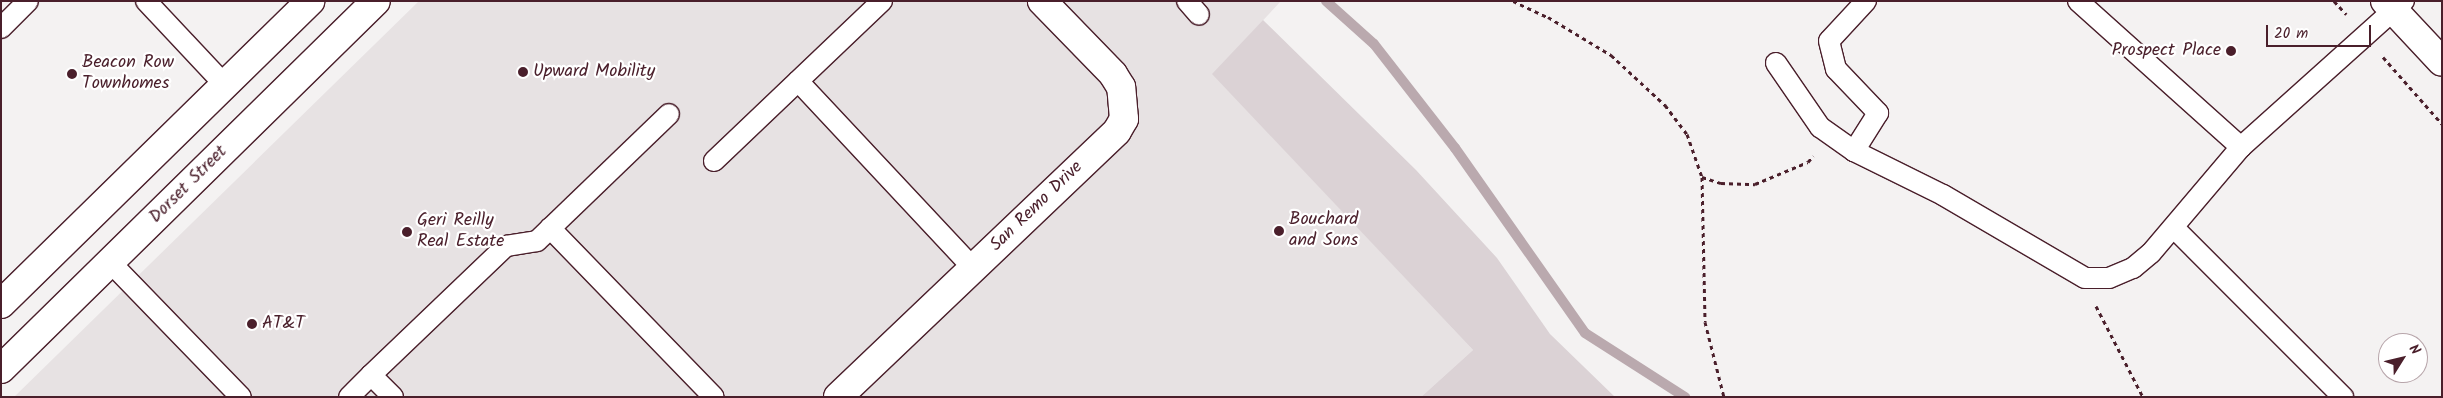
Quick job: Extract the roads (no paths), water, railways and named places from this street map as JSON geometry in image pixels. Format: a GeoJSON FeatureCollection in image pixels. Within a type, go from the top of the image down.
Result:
{"type":"FeatureCollection","features":[{"type":"Feature","properties":{"kind":"main road"},"geometry":{"type":"LineString","coordinates":[[1,304],[310,1]]}},
{"type":"Feature","properties":{"kind":"main road","name":"Dorset Street"},"geometry":{"type":"LineString","coordinates":[[1,369],[376,1]]}},
{"type":"Feature","properties":{"kind":"main road","name":"San Remo Drive"},"geometry":{"type":"LineString","coordinates":[[838,397],[1117,131],[1124,119],[1121,87],[1113,74],[1042,1]]}},
{"type":"Feature","properties":{"kind":"main road"},"geometry":{"type":"LineString","coordinates":[[2394,4],[2442,62]]}},
{"type":"Feature","properties":{"kind":"lane"},"geometry":{"type":"LineString","coordinates":[[1,28],[28,1]]}},
{"type":"Feature","properties":{"kind":"lane"},"geometry":{"type":"LineString","coordinates":[[146,1],[225,85]]}},
{"type":"Feature","properties":{"kind":"lane"},"geometry":{"type":"LineString","coordinates":[[714,161],[882,1]]}},
{"type":"Feature","properties":{"kind":"lane"},"geometry":{"type":"LineString","coordinates":[[1854,151],[1878,114],[1836,69],[1829,40],[1866,1]]}},
{"type":"Feature","properties":{"kind":"lane"},"geometry":{"type":"LineString","coordinates":[[2078,1],[2241,147]]}},
{"type":"Feature","properties":{"kind":"lane"},"geometry":{"type":"LineString","coordinates":[[1776,63],[1820,127],[1854,151],[1942,195],[2085,278],[2109,278],[2133,268],[2175,229],[2241,147],[2365,36],[2394,4]]}},
{"type":"Feature","properties":{"kind":"lane"},"geometry":{"type":"LineString","coordinates":[[798,82],[973,268]]}},
{"type":"Feature","properties":{"kind":"lane"},"geometry":{"type":"LineString","coordinates":[[349,397],[506,246],[537,241],[669,114]]}},
{"type":"Feature","properties":{"kind":"lane"},"geometry":{"type":"LineString","coordinates":[[550,228],[714,397]]}},
{"type":"Feature","properties":{"kind":"lane"},"geometry":{"type":"LineString","coordinates":[[2175,229],[2343,397]]}},
{"type":"Feature","properties":{"kind":"lane"},"geometry":{"type":"LineString","coordinates":[[110,262],[240,397]]}},
{"type":"Feature","properties":{"kind":"lane"},"geometry":{"type":"LineString","coordinates":[[371,374],[393,397]]}},
{"type":"Feature","properties":{"kind":"waterway"},"geometry":{"type":"LineString","coordinates":[[1326,1],[1374,44],[1455,148],[1585,333],[1685,397]]}},
{"type":"Feature","properties":{"kind":"place","name":"Prospect Place"},"geometry":{"type":"Point","coordinates":[2231,51]}},
{"type":"Feature","properties":{"kind":"place","name":"Upward Mobility"},"geometry":{"type":"Point","coordinates":[523,72]}},
{"type":"Feature","properties":{"kind":"place","name":"Beacon Row Townhomes"},"geometry":{"type":"Point","coordinates":[72,74]}},
{"type":"Feature","properties":{"kind":"place","name":"Bouchard and Sons"},"geometry":{"type":"Point","coordinates":[1279,231]}},
{"type":"Feature","properties":{"kind":"place","name":"Geri Reilly Real Estate"},"geometry":{"type":"Point","coordinates":[407,232]}},
{"type":"Feature","properties":{"kind":"place","name":"AT&T"},"geometry":{"type":"Point","coordinates":[252,324]}}]}
